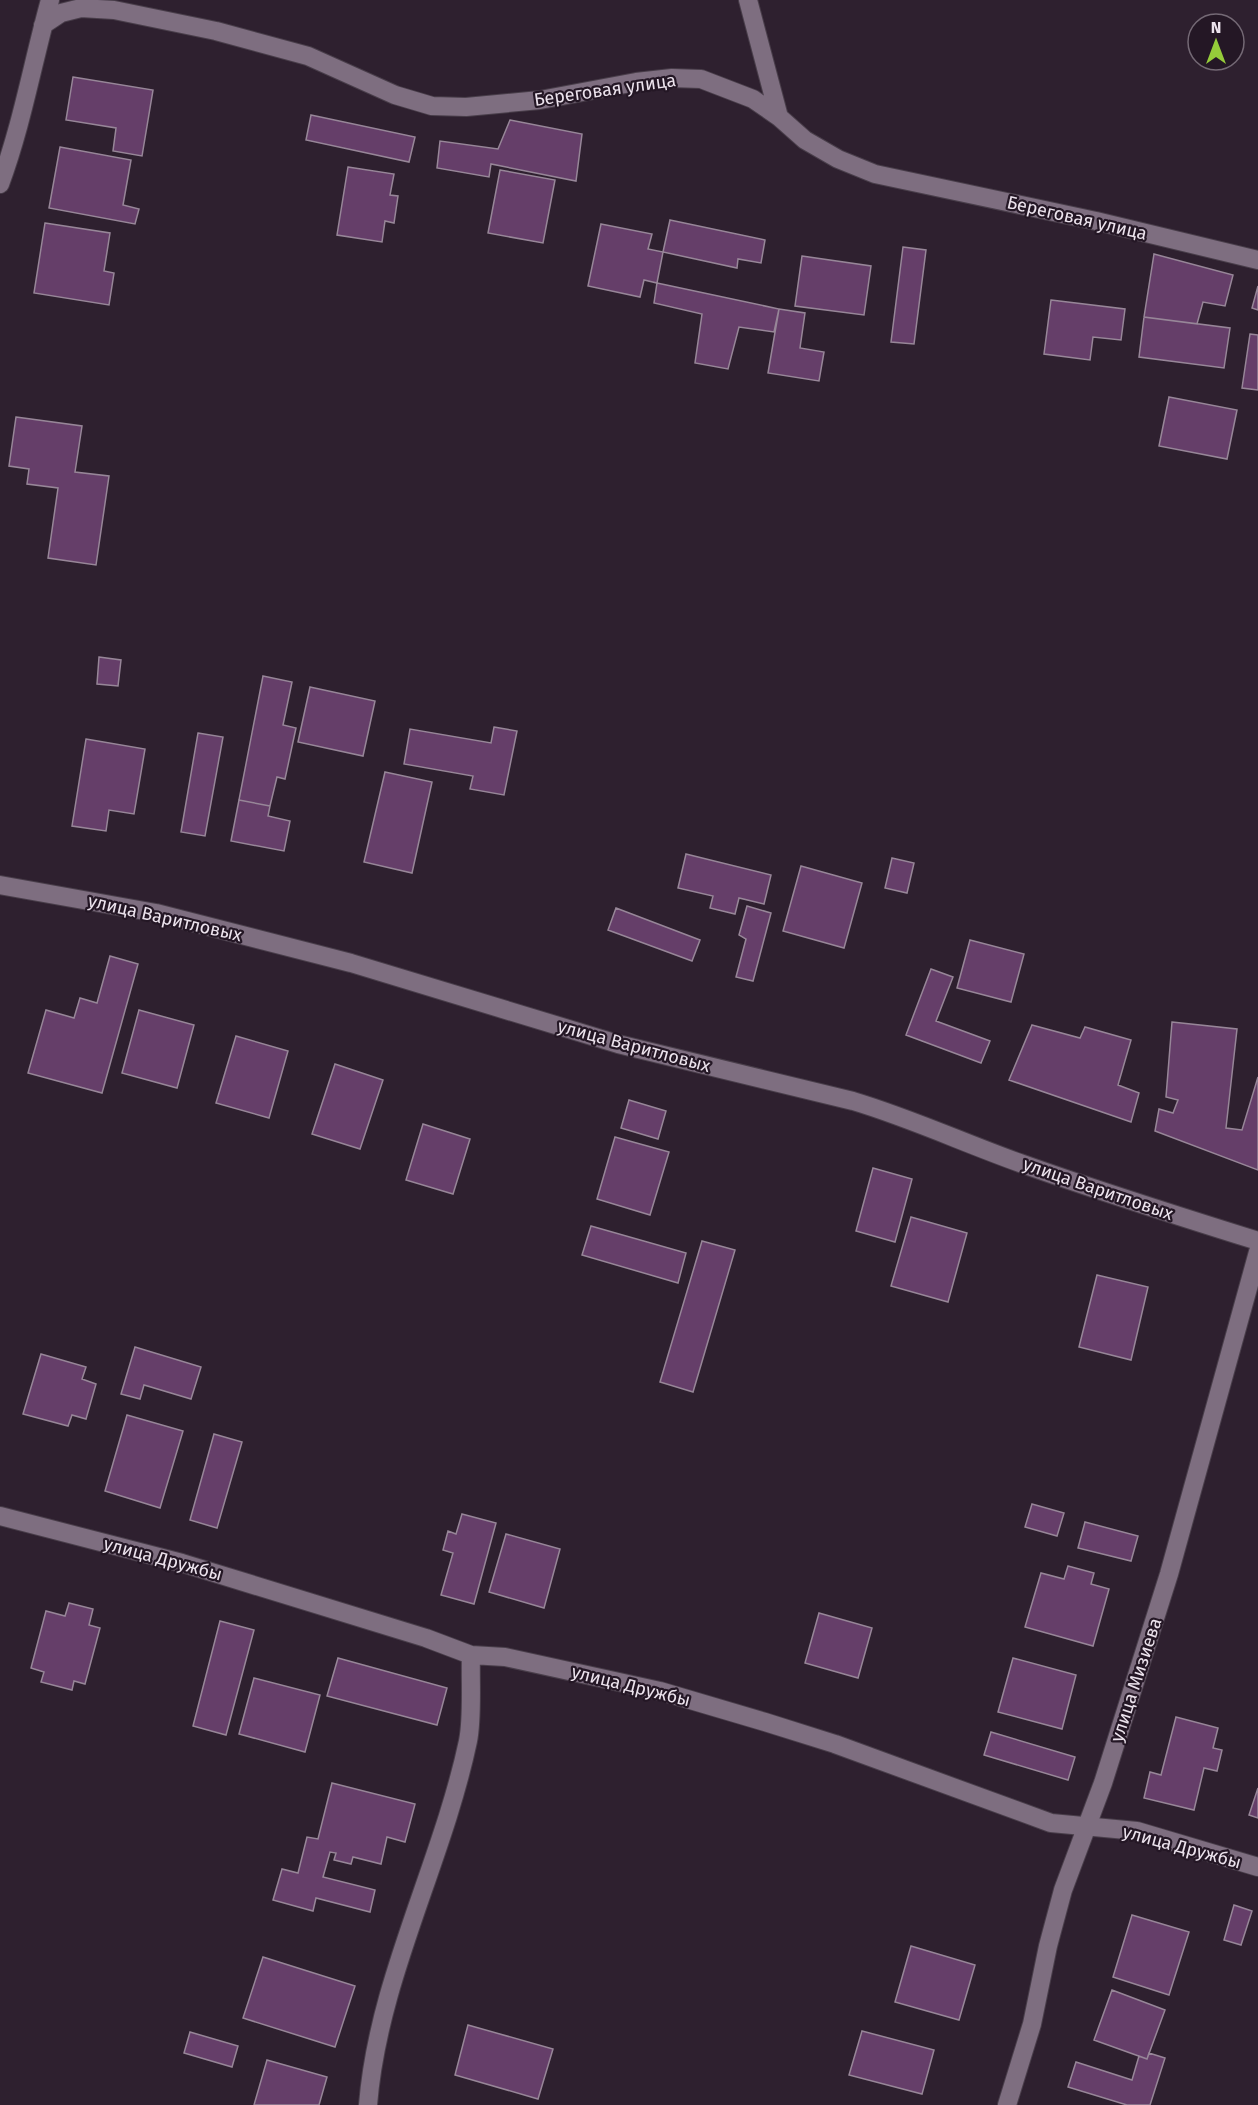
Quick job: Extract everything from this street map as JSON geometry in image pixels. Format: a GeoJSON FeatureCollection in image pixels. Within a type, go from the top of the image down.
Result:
{"type":"FeatureCollection","features":[{"type":"Feature","properties":{"kind":"street"},"geometry":{"type":"LineString","coordinates":[[0,184],[17,136],[27,83],[50,0]]}},
{"type":"Feature","properties":{"kind":"street"},"geometry":{"type":"LineString","coordinates":[[748,0],[780,117]]}},
{"type":"Feature","properties":{"kind":"street","name":"Береговая улица"},"geometry":{"type":"LineString","coordinates":[[43,25],[62,14],[81,8],[114,10],[216,31],[308,56],[395,95],[432,106],[466,107],[540,100],[672,78],[701,79],[730,88],[780,117],[805,140],[838,159],[875,174],[1258,260]]}},
{"type":"Feature","properties":{"kind":"street","name":"улица Варитловых"},"geometry":{"type":"LineString","coordinates":[[0,885],[156,913],[351,963],[618,1044],[853,1101],[890,1112],[1020,1163],[1131,1202],[1258,1241]]}},
{"type":"Feature","properties":{"kind":"street","name":"улица Мизиева"},"geometry":{"type":"LineString","coordinates":[[1007,2105],[1032,2024],[1048,1946],[1085,1826],[1103,1783],[1195,1491],[1258,1252]]}},
{"type":"Feature","properties":{"kind":"street","name":"улица Дружбы"},"geometry":{"type":"LineString","coordinates":[[0,1516],[182,1563],[426,1638],[471,1655],[505,1657],[660,1691],[835,1744],[1051,1823],[1137,1831],[1258,1868]]}},
{"type":"Feature","properties":{"kind":"street"},"geometry":{"type":"LineString","coordinates":[[368,2105],[389,1999],[453,1801],[469,1738],[471,1655]]}},
{"type":"Feature","properties":{"kind":"building"},"geometry":{"type":"Polygon","coordinates":[[[73,77],[153,90],[142,156],[113,151],[116,128],[66,120],[73,77]]]}},
{"type":"Feature","properties":{"kind":"building"},"geometry":{"type":"Polygon","coordinates":[[[311,115],[415,137],[409,162],[306,140],[311,115]]]}},
{"type":"Feature","properties":{"kind":"building"},"geometry":{"type":"Polygon","coordinates":[[[510,120],[582,134],[576,181],[491,164],[489,177],[437,168],[440,141],[498,149],[510,120]]]}},
{"type":"Feature","properties":{"kind":"building"},"geometry":{"type":"Polygon","coordinates":[[[60,147],[131,160],[123,205],[139,209],[135,224],[49,208],[60,147]]]}},
{"type":"Feature","properties":{"kind":"building"},"geometry":{"type":"Polygon","coordinates":[[[348,167],[394,174],[390,195],[398,196],[394,223],[385,221],[382,242],[337,235],[348,167]]]}},
{"type":"Feature","properties":{"kind":"building"},"geometry":{"type":"Polygon","coordinates":[[[500,170],[555,180],[543,243],[488,233],[500,170]]]}},
{"type":"Feature","properties":{"kind":"building"},"geometry":{"type":"Polygon","coordinates":[[[670,220],[765,240],[761,263],[738,259],[737,268],[663,252],[670,220]]]}},
{"type":"Feature","properties":{"kind":"building"},"geometry":{"type":"Polygon","coordinates":[[[45,223],[110,233],[104,271],[114,273],[109,305],[34,293],[45,223]]]}},
{"type":"Feature","properties":{"kind":"building"},"geometry":{"type":"Polygon","coordinates":[[[601,224],[652,234],[648,249],[663,252],[657,283],[644,280],[640,297],[588,286],[601,224]]]}},
{"type":"Feature","properties":{"kind":"building"},"geometry":{"type":"Polygon","coordinates":[[[903,247],[926,250],[914,344],[891,342],[903,247]]]}},
{"type":"Feature","properties":{"kind":"building"},"geometry":{"type":"Polygon","coordinates":[[[1154,254],[1233,275],[1225,306],[1203,302],[1197,324],[1144,317],[1154,254]]]}},
{"type":"Feature","properties":{"kind":"building"},"geometry":{"type":"Polygon","coordinates":[[[802,256],[871,266],[864,315],[795,306],[802,256]]]}},
{"type":"Feature","properties":{"kind":"building"},"geometry":{"type":"Polygon","coordinates":[[[657,283],[779,309],[774,332],[739,327],[728,369],[695,363],[702,314],[654,303],[657,283]]]}},
{"type":"Feature","properties":{"kind":"building"},"geometry":{"type":"Polygon","coordinates":[[[1258,286],[1258,310],[1252,308],[1258,286]]]}},
{"type":"Feature","properties":{"kind":"building"},"geometry":{"type":"Polygon","coordinates":[[[1051,300],[1125,309],[1121,340],[1093,337],[1090,360],[1044,354],[1051,300]]]}},
{"type":"Feature","properties":{"kind":"building"},"geometry":{"type":"Polygon","coordinates":[[[779,309],[805,313],[800,348],[824,352],[819,381],[768,373],[779,309]]]}},
{"type":"Feature","properties":{"kind":"building"},"geometry":{"type":"Polygon","coordinates":[[[1144,317],[1230,328],[1224,368],[1139,357],[1144,317]]]}},
{"type":"Feature","properties":{"kind":"building"},"geometry":{"type":"Polygon","coordinates":[[[1250,334],[1258,335],[1258,390],[1242,388],[1250,334]]]}},
{"type":"Feature","properties":{"kind":"building"},"geometry":{"type":"Polygon","coordinates":[[[1169,397],[1237,410],[1227,459],[1159,446],[1169,397]]]}},
{"type":"Feature","properties":{"kind":"building"},"geometry":{"type":"Polygon","coordinates":[[[16,417],[82,426],[75,472],[109,476],[96,565],[48,558],[58,488],[27,484],[29,469],[9,466],[16,417]]]}},
{"type":"Feature","properties":{"kind":"building"},"geometry":{"type":"Polygon","coordinates":[[[99,657],[121,660],[118,686],[97,684],[99,657]]]}},
{"type":"Feature","properties":{"kind":"building"},"geometry":{"type":"Polygon","coordinates":[[[263,676],[292,682],[283,725],[296,728],[285,779],[277,777],[270,806],[239,800],[263,676]]]}},
{"type":"Feature","properties":{"kind":"building"},"geometry":{"type":"Polygon","coordinates":[[[310,687],[375,701],[363,756],[298,742],[310,687]]]}},
{"type":"Feature","properties":{"kind":"building"},"geometry":{"type":"Polygon","coordinates":[[[494,727],[517,731],[504,795],[470,789],[473,776],[404,764],[410,729],[491,743],[494,727]]]}},
{"type":"Feature","properties":{"kind":"building"},"geometry":{"type":"Polygon","coordinates":[[[198,733],[223,737],[205,836],[181,832],[198,733]]]}},
{"type":"Feature","properties":{"kind":"building"},"geometry":{"type":"Polygon","coordinates":[[[86,739],[145,749],[134,814],[109,810],[106,831],[72,826],[86,739]]]}},
{"type":"Feature","properties":{"kind":"building"},"geometry":{"type":"Polygon","coordinates":[[[385,772],[432,782],[412,873],[364,862],[385,772]]]}},
{"type":"Feature","properties":{"kind":"building"},"geometry":{"type":"Polygon","coordinates":[[[239,800],[270,806],[268,816],[290,821],[284,851],[231,841],[239,800]]]}},
{"type":"Feature","properties":{"kind":"building"},"geometry":{"type":"Polygon","coordinates":[[[686,854],[771,875],[764,904],[739,898],[735,914],[710,908],[713,896],[678,888],[686,854]]]}},
{"type":"Feature","properties":{"kind":"building"},"geometry":{"type":"Polygon","coordinates":[[[892,858],[914,863],[907,893],[885,888],[892,858]]]}},
{"type":"Feature","properties":{"kind":"building"},"geometry":{"type":"Polygon","coordinates":[[[801,866],[862,883],[844,948],[783,931],[801,866]]]}},
{"type":"Feature","properties":{"kind":"building"},"geometry":{"type":"Polygon","coordinates":[[[747,906],[771,913],[753,981],[736,977],[746,939],[739,935],[747,906]]]}},
{"type":"Feature","properties":{"kind":"building"},"geometry":{"type":"Polygon","coordinates":[[[616,908],[700,940],[692,961],[608,930],[616,908]]]}},
{"type":"Feature","properties":{"kind":"building"},"geometry":{"type":"Polygon","coordinates":[[[970,940],[1024,954],[1011,1002],[957,988],[970,940]]]}},
{"type":"Feature","properties":{"kind":"building"},"geometry":{"type":"Polygon","coordinates":[[[110,956],[138,964],[102,1093],[28,1073],[46,1010],[74,1018],[80,998],[97,1003],[110,956]]]}},
{"type":"Feature","properties":{"kind":"building"},"geometry":{"type":"Polygon","coordinates":[[[931,969],[953,977],[936,1021],[990,1041],[981,1063],[906,1035],[931,969]]]}},
{"type":"Feature","properties":{"kind":"building"},"geometry":{"type":"Polygon","coordinates":[[[139,1010],[194,1025],[177,1088],[122,1073],[139,1010]]]}},
{"type":"Feature","properties":{"kind":"building"},"geometry":{"type":"Polygon","coordinates":[[[1172,1022],[1237,1029],[1226,1128],[1242,1130],[1258,1077],[1258,1170],[1155,1131],[1159,1109],[1173,1113],[1178,1100],[1166,1097],[1172,1022]]]}},
{"type":"Feature","properties":{"kind":"building"},"geometry":{"type":"Polygon","coordinates":[[[1032,1025],[1080,1038],[1085,1027],[1131,1040],[1118,1085],[1139,1093],[1131,1122],[1009,1080],[1032,1025]]]}},
{"type":"Feature","properties":{"kind":"building"},"geometry":{"type":"Polygon","coordinates":[[[236,1036],[288,1051],[269,1118],[216,1103],[236,1036]]]}},
{"type":"Feature","properties":{"kind":"building"},"geometry":{"type":"Polygon","coordinates":[[[335,1064],[383,1080],[360,1149],[312,1134],[335,1064]]]}},
{"type":"Feature","properties":{"kind":"building"},"geometry":{"type":"Polygon","coordinates":[[[629,1100],[666,1111],[658,1139],[621,1128],[629,1100]]]}},
{"type":"Feature","properties":{"kind":"building"},"geometry":{"type":"Polygon","coordinates":[[[423,1124],[470,1139],[453,1194],[406,1180],[423,1124]]]}},
{"type":"Feature","properties":{"kind":"building"},"geometry":{"type":"Polygon","coordinates":[[[615,1137],[669,1152],[650,1215],[597,1199],[615,1137]]]}},
{"type":"Feature","properties":{"kind":"building"},"geometry":{"type":"Polygon","coordinates":[[[873,1168],[912,1179],[895,1242],[856,1231],[873,1168]]]}},
{"type":"Feature","properties":{"kind":"building"},"geometry":{"type":"Polygon","coordinates":[[[911,1217],[967,1233],[948,1302],[891,1286],[911,1217]]]}},
{"type":"Feature","properties":{"kind":"building"},"geometry":{"type":"Polygon","coordinates":[[[591,1226],[686,1253],[678,1283],[582,1255],[591,1226]]]}},
{"type":"Feature","properties":{"kind":"building"},"geometry":{"type":"Polygon","coordinates":[[[702,1241],[735,1250],[693,1392],[660,1382],[702,1241]]]}},
{"type":"Feature","properties":{"kind":"building"},"geometry":{"type":"Polygon","coordinates":[[[1097,1275],[1148,1287],[1131,1360],[1079,1347],[1097,1275]]]}},
{"type":"Feature","properties":{"kind":"building"},"geometry":{"type":"Polygon","coordinates":[[[135,1347],[201,1367],[191,1399],[144,1385],[140,1399],[121,1394],[135,1347]]]}},
{"type":"Feature","properties":{"kind":"building"},"geometry":{"type":"Polygon","coordinates":[[[41,1354],[86,1367],[82,1379],[96,1384],[86,1419],[72,1415],[68,1426],[23,1414],[41,1354]]]}},
{"type":"Feature","properties":{"kind":"building"},"geometry":{"type":"Polygon","coordinates":[[[127,1415],[183,1431],[160,1508],[105,1491],[127,1415]]]}},
{"type":"Feature","properties":{"kind":"building"},"geometry":{"type":"Polygon","coordinates":[[[214,1434],[242,1442],[217,1528],[190,1520],[214,1434]]]}},
{"type":"Feature","properties":{"kind":"building"},"geometry":{"type":"Polygon","coordinates":[[[1032,1504],[1064,1513],[1057,1536],[1025,1527],[1032,1504]]]}},
{"type":"Feature","properties":{"kind":"building"},"geometry":{"type":"Polygon","coordinates":[[[462,1514],[496,1523],[474,1604],[441,1595],[453,1553],[443,1550],[448,1531],[456,1534],[462,1514]]]}},
{"type":"Feature","properties":{"kind":"building"},"geometry":{"type":"Polygon","coordinates":[[[1085,1522],[1138,1536],[1131,1561],[1078,1548],[1085,1522]]]}},
{"type":"Feature","properties":{"kind":"building"},"geometry":{"type":"Polygon","coordinates":[[[506,1534],[560,1549],[544,1608],[489,1592],[506,1534]]]}},
{"type":"Feature","properties":{"kind":"building"},"geometry":{"type":"Polygon","coordinates":[[[1068,1566],[1094,1573],[1091,1584],[1109,1589],[1093,1646],[1025,1627],[1041,1573],[1064,1579],[1068,1566]]]}},
{"type":"Feature","properties":{"kind":"building"},"geometry":{"type":"Polygon","coordinates":[[[69,1603],[93,1609],[89,1625],[100,1628],[85,1684],[74,1681],[72,1690],[41,1682],[44,1672],[31,1668],[46,1611],[65,1616],[69,1603]]]}},
{"type":"Feature","properties":{"kind":"building"},"geometry":{"type":"Polygon","coordinates":[[[819,1613],[872,1628],[858,1678],[805,1663],[819,1613]]]}},
{"type":"Feature","properties":{"kind":"building"},"geometry":{"type":"Polygon","coordinates":[[[220,1621],[254,1630],[226,1735],[193,1726],[220,1621]]]}},
{"type":"Feature","properties":{"kind":"building"},"geometry":{"type":"Polygon","coordinates":[[[338,1658],[447,1688],[437,1725],[327,1696],[338,1658]]]}},
{"type":"Feature","properties":{"kind":"building"},"geometry":{"type":"Polygon","coordinates":[[[1013,1658],[1076,1675],[1062,1729],[998,1712],[1013,1658]]]}},
{"type":"Feature","properties":{"kind":"building"},"geometry":{"type":"Polygon","coordinates":[[[254,1678],[320,1695],[305,1752],[239,1734],[254,1678]]]}},
{"type":"Feature","properties":{"kind":"building"},"geometry":{"type":"Polygon","coordinates":[[[1176,1717],[1218,1728],[1213,1748],[1222,1750],[1217,1771],[1204,1768],[1194,1810],[1144,1798],[1150,1772],[1161,1775],[1176,1717]]]}},
{"type":"Feature","properties":{"kind":"building"},"geometry":{"type":"Polygon","coordinates":[[[991,1732],[1075,1757],[1068,1780],[984,1755],[991,1732]]]}},
{"type":"Feature","properties":{"kind":"building"},"geometry":{"type":"Polygon","coordinates":[[[332,1783],[415,1804],[405,1842],[387,1837],[381,1864],[353,1857],[351,1864],[334,1860],[336,1853],[330,1852],[323,1877],[375,1890],[370,1912],[316,1898],[313,1911],[273,1900],[282,1869],[298,1873],[307,1837],[318,1839],[332,1783]]]}},
{"type":"Feature","properties":{"kind":"building"},"geometry":{"type":"Polygon","coordinates":[[[1258,1788],[1258,1818],[1249,1815],[1258,1788]]]}},
{"type":"Feature","properties":{"kind":"building"},"geometry":{"type":"Polygon","coordinates":[[[1234,1905],[1252,1911],[1241,1945],[1224,1940],[1234,1905]]]}},
{"type":"Feature","properties":{"kind":"building"},"geometry":{"type":"Polygon","coordinates":[[[1132,1915],[1189,1932],[1169,1995],[1113,1977],[1132,1915]]]}},
{"type":"Feature","properties":{"kind":"building"},"geometry":{"type":"Polygon","coordinates":[[[911,1946],[975,1965],[959,2020],[895,2002],[911,1946]]]}},
{"type":"Feature","properties":{"kind":"building"},"geometry":{"type":"Polygon","coordinates":[[[263,1957],[355,1986],[335,2047],[243,2018],[263,1957]]]}},
{"type":"Feature","properties":{"kind":"building"},"geometry":{"type":"Polygon","coordinates":[[[1112,1990],[1165,2010],[1147,2059],[1094,2040],[1112,1990]]]}},
{"type":"Feature","properties":{"kind":"building"},"geometry":{"type":"Polygon","coordinates":[[[468,2025],[553,2049],[538,2099],[455,2075],[468,2025]]]}},
{"type":"Feature","properties":{"kind":"building"},"geometry":{"type":"Polygon","coordinates":[[[862,2031],[934,2050],[922,2094],[849,2075],[862,2031]]]}},
{"type":"Feature","properties":{"kind":"building"},"geometry":{"type":"Polygon","coordinates":[[[190,2032],[238,2046],[232,2067],[184,2053],[190,2032]]]}},
{"type":"Feature","properties":{"kind":"building"},"geometry":{"type":"Polygon","coordinates":[[[1149,2053],[1165,2058],[1150,2105],[1127,2105],[1068,2087],[1076,2062],[1132,2080],[1139,2056],[1147,2059],[1149,2053]]]}},
{"type":"Feature","properties":{"kind":"building"},"geometry":{"type":"Polygon","coordinates":[[[267,2060],[327,2077],[319,2105],[254,2105],[267,2060]]]}}]}
